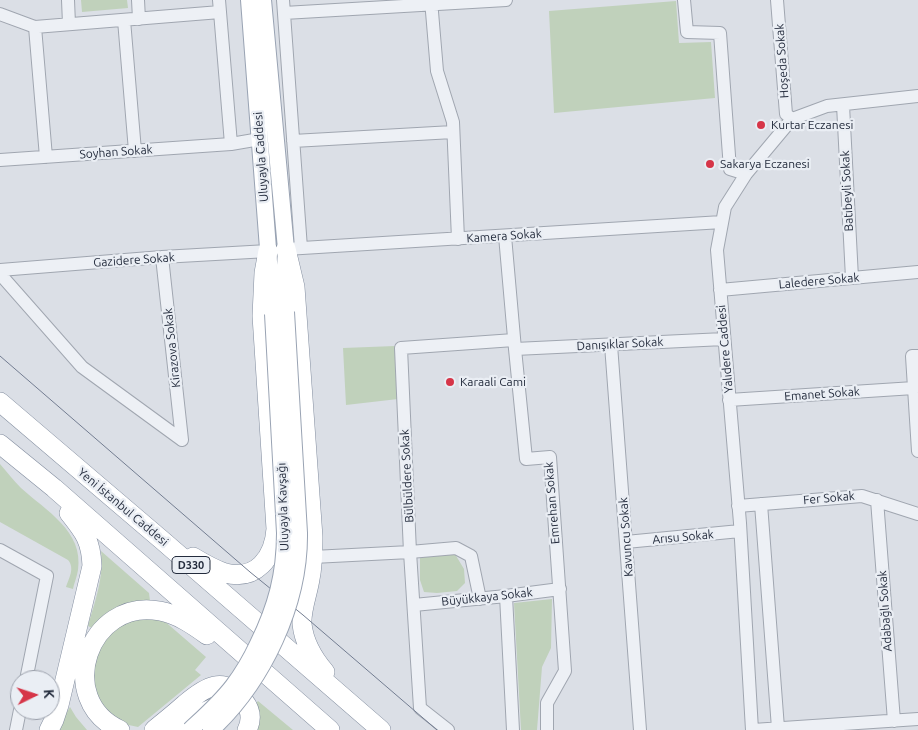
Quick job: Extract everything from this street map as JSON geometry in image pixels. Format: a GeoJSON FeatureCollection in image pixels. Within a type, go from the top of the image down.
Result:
{"type":"FeatureCollection","features":[{"type":"Feature","properties":{"kind":"highway"},"geometry":{"type":"LineString","coordinates":[[163,541],[218,570],[235,574],[243,574],[256,569],[268,558],[272,551],[276,529],[262,316],[264,273],[285,250]]}},
{"type":"Feature","properties":{"kind":"highway"},"geometry":{"type":"LineString","coordinates":[[285,250],[295,287],[312,518],[313,557],[302,623],[312,655],[345,699]]}},
{"type":"Feature","properties":{"kind":"highway","name":"Yeni İstanbul Caddesi"},"geometry":{"type":"LineString","coordinates":[[0,402],[381,730]]}},
{"type":"Feature","properties":{"kind":"highway","name":"D330"},"geometry":{"type":"LineString","coordinates":[[0,444],[54,488],[330,730]]}},
{"type":"Feature","properties":{"kind":"highway"},"geometry":{"type":"LineString","coordinates":[[49,730],[59,705],[92,566],[91,552],[84,532],[69,514],[54,488]]}},
{"type":"Feature","properties":{"kind":"highway"},"geometry":{"type":"LineString","coordinates":[[272,551],[280,563],[286,566],[299,567],[313,557]]}},
{"type":"Feature","properties":{"kind":"highway"},"geometry":{"type":"LineString","coordinates":[[120,730],[109,724],[95,710],[87,692],[84,673],[90,647],[100,632],[114,619],[140,610],[166,612],[182,619],[216,641],[243,655]]}},
{"type":"Feature","properties":{"kind":"highway"},"geometry":{"type":"LineString","coordinates":[[154,730],[199,692],[210,686],[220,685],[229,687],[238,693],[247,705],[250,723],[247,730]]}},
{"type":"Feature","properties":{"kind":"highway"},"geometry":{"type":"LineString","coordinates":[[170,730],[198,715],[219,718]]}},
{"type":"Feature","properties":{"kind":"main road","name":"Uluyayla Caddesi"},"geometry":{"type":"LineString","coordinates":[[249,0],[260,139],[285,250]]}},
{"type":"Feature","properties":{"kind":"main road","name":"Uluyayla Caddesi"},"geometry":{"type":"LineString","coordinates":[[263,0],[285,250],[284,292],[279,313]]}},
{"type":"Feature","properties":{"kind":"main road","name":"Uluyayla Kavşağı"},"geometry":{"type":"LineString","coordinates":[[190,730],[219,718],[234,706],[250,684],[272,646],[290,598],[296,569],[299,533],[279,313]]}},
{"type":"Feature","properties":{"kind":"main road","name":"Uluyayla Kavşağı"},"geometry":{"type":"LineString","coordinates":[[211,730],[219,718]]}},
{"type":"Feature","properties":{"kind":"street"},"geometry":{"type":"LineString","coordinates":[[68,0],[70,24]]}},
{"type":"Feature","properties":{"kind":"street"},"geometry":{"type":"LineString","coordinates":[[138,0],[138,18]]}},
{"type":"Feature","properties":{"kind":"street"},"geometry":{"type":"LineString","coordinates":[[283,0],[293,141],[285,250]]}},
{"type":"Feature","properties":{"kind":"street"},"geometry":{"type":"LineString","coordinates":[[284,13],[431,2],[506,0]]}},
{"type":"Feature","properties":{"kind":"street"},"geometry":{"type":"LineString","coordinates":[[684,0],[687,32],[720,33],[730,169],[746,174]]}},
{"type":"Feature","properties":{"kind":"street","name":"Hoşeda Sokak"},"geometry":{"type":"LineString","coordinates":[[777,0],[786,114],[792,119]]}},
{"type":"Feature","properties":{"kind":"street"},"geometry":{"type":"LineString","coordinates":[[431,2],[437,71],[453,122],[458,239]]}},
{"type":"Feature","properties":{"kind":"street"},"geometry":{"type":"LineString","coordinates":[[0,14],[35,27],[124,20],[220,6],[231,144]]}},
{"type":"Feature","properties":{"kind":"street"},"geometry":{"type":"LineString","coordinates":[[124,20],[134,151]]}},
{"type":"Feature","properties":{"kind":"street"},"geometry":{"type":"LineString","coordinates":[[35,27],[46,157]]}},
{"type":"Feature","properties":{"kind":"street","name":"Yalıdere Caddesi"},"geometry":{"type":"LineString","coordinates":[[753,730],[740,531],[717,250],[725,207],[746,174],[792,119],[827,106],[918,96]]}},
{"type":"Feature","properties":{"kind":"street","name":"Batıbeyli Sokak"},"geometry":{"type":"LineString","coordinates":[[843,105],[852,278]]}},
{"type":"Feature","properties":{"kind":"street"},"geometry":{"type":"LineString","coordinates":[[293,141],[453,132]]}},
{"type":"Feature","properties":{"kind":"street","name":"Soyhan Sokak"},"geometry":{"type":"LineString","coordinates":[[0,160],[231,144],[260,139]]}},
{"type":"Feature","properties":{"kind":"street","name":"Kamera Sokak"},"geometry":{"type":"LineString","coordinates":[[285,250],[722,222]]}},
{"type":"Feature","properties":{"kind":"street","name":"Emrehan Sokak"},"geometry":{"type":"LineString","coordinates":[[505,236],[526,459],[550,457],[566,671],[547,703],[547,730]]}},
{"type":"Feature","properties":{"kind":"street","name":"Gazidere Sokak"},"geometry":{"type":"LineString","coordinates":[[0,270],[162,257],[285,250]]}},
{"type":"Feature","properties":{"kind":"street","name":"Kirazova Sokak"},"geometry":{"type":"LineString","coordinates":[[0,274],[82,367],[182,440],[162,257]]}},
{"type":"Feature","properties":{"kind":"street","name":"Laledere Sokak"},"geometry":{"type":"LineString","coordinates":[[720,290],[918,272]]}},
{"type":"Feature","properties":{"kind":"street","name":"Danışıklar Sokak"},"geometry":{"type":"LineString","coordinates":[[402,348],[611,345],[724,339]]}},
{"type":"Feature","properties":{"kind":"street","name":"Kavuncu Sokak"},"geometry":{"type":"LineString","coordinates":[[611,345],[640,730]]}},
{"type":"Feature","properties":{"kind":"street","name":"Bülbüldere Sokak"},"geometry":{"type":"LineString","coordinates":[[402,348],[410,552],[420,708],[448,730]]}},
{"type":"Feature","properties":{"kind":"street"},"geometry":{"type":"LineString","coordinates":[[915,356],[914,388],[918,451]]}},
{"type":"Feature","properties":{"kind":"street","name":"Emanet Sokak"},"geometry":{"type":"LineString","coordinates":[[729,400],[914,388]]}},
{"type":"Feature","properties":{"kind":"street","name":"Fer Sokak"},"geometry":{"type":"LineString","coordinates":[[738,506],[862,496],[918,514]]}},
{"type":"Feature","properties":{"kind":"street","name":"Adabağlı Sokak"},"geometry":{"type":"LineString","coordinates":[[877,500],[894,721]]}},
{"type":"Feature","properties":{"kind":"street"},"geometry":{"type":"LineString","coordinates":[[761,504],[778,728]]}},
{"type":"Feature","properties":{"kind":"street","name":"Arısu Sokak"},"geometry":{"type":"LineString","coordinates":[[626,542],[740,531]]}},
{"type":"Feature","properties":{"kind":"street"},"geometry":{"type":"LineString","coordinates":[[313,557],[456,548],[471,556],[480,599]]}},
{"type":"Feature","properties":{"kind":"street"},"geometry":{"type":"LineString","coordinates":[[0,550],[47,576],[28,670]]}},
{"type":"Feature","properties":{"kind":"street","name":"Büyükkaya Sokak"},"geometry":{"type":"LineString","coordinates":[[414,605],[560,589]]}},
{"type":"Feature","properties":{"kind":"street"},"geometry":{"type":"LineString","coordinates":[[506,596],[513,730]]}},
{"type":"Feature","properties":{"kind":"street"},"geometry":{"type":"LineString","coordinates":[[753,730],[918,719]]}},
{"type":"Feature","properties":{"kind":"green space"},"geometry":{"type":"Polygon","coordinates":[[[81,0],[127,0],[128,8],[82,12],[81,0]]]}},
{"type":"Feature","properties":{"kind":"green space"},"geometry":{"type":"Polygon","coordinates":[[[676,1],[679,43],[711,42],[715,98],[554,113],[549,11],[676,1]]]}},
{"type":"Feature","properties":{"kind":"green space"},"geometry":{"type":"Polygon","coordinates":[[[395,346],[398,399],[346,405],[343,348],[395,346]]]}},
{"type":"Feature","properties":{"kind":"green space"},"geometry":{"type":"Polygon","coordinates":[[[0,464],[21,488],[51,513],[69,533],[75,544],[78,556],[78,570],[73,589],[66,587],[71,570],[68,560],[0,522],[0,464]]]}},
{"type":"Feature","properties":{"kind":"green space"},"geometry":{"type":"Polygon","coordinates":[[[101,551],[149,593],[150,601],[141,601],[118,607],[104,616],[92,628],[88,626],[100,580],[101,551]]]}},
{"type":"Feature","properties":{"kind":"green space"},"geometry":{"type":"Polygon","coordinates":[[[455,554],[464,569],[465,583],[457,591],[424,592],[420,580],[420,556],[455,554]]]}},
{"type":"Feature","properties":{"kind":"green space"},"geometry":{"type":"Polygon","coordinates":[[[552,599],[551,648],[542,667],[537,730],[521,730],[514,603],[552,599]]]}},
{"type":"Feature","properties":{"kind":"green space"},"geometry":{"type":"Polygon","coordinates":[[[138,619],[162,619],[206,657],[195,670],[201,675],[138,727],[124,724],[104,709],[93,687],[95,653],[117,627],[138,619]]]}},
{"type":"Feature","properties":{"kind":"green space"},"geometry":{"type":"Polygon","coordinates":[[[258,701],[293,730],[256,730],[255,704],[258,701]]]}},
{"type":"Feature","properties":{"kind":"green space"},"geometry":{"type":"Polygon","coordinates":[[[70,707],[76,717],[87,730],[56,730],[70,707]]]}},
{"type":"Feature","properties":{"kind":"tram line"},"geometry":{"type":"LineString","coordinates":[[0,356],[250,572],[437,730]]}},
{"type":"Feature","properties":{"kind":"place","name":"Kurtar Eczanesi"},"geometry":{"type":"Point","coordinates":[761,125]}},
{"type":"Feature","properties":{"kind":"place","name":"Sakarya Eczanesi"},"geometry":{"type":"Point","coordinates":[710,164]}},
{"type":"Feature","properties":{"kind":"place","name":"Karaali Cami"},"geometry":{"type":"Point","coordinates":[450,382]}}]}
